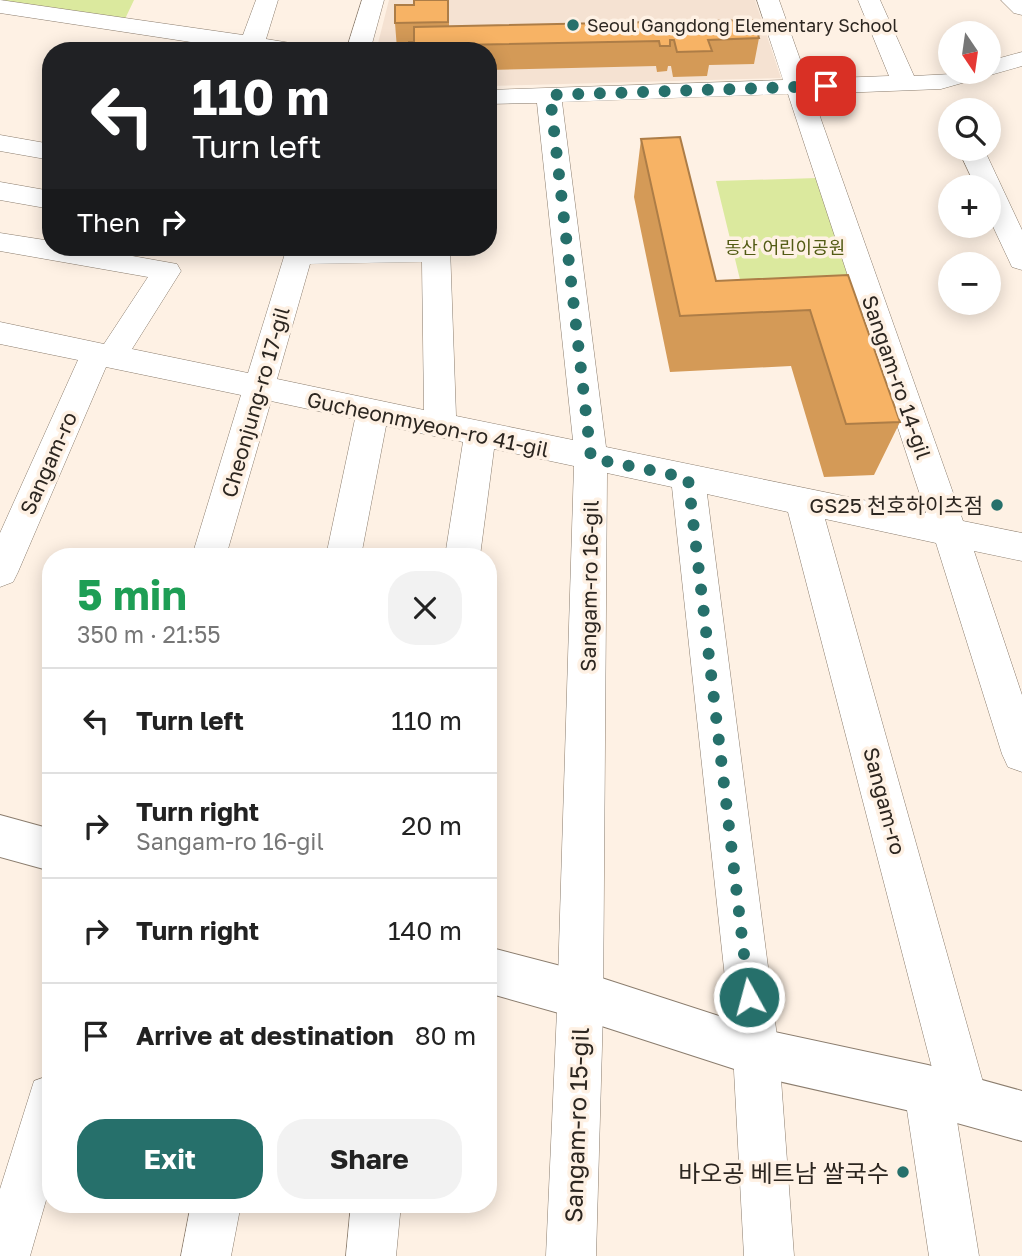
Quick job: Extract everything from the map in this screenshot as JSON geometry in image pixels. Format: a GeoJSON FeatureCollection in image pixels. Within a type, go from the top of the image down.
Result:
{"type":"FeatureCollection","features":[{"type":"Feature","properties":{"kind":"street"},"geometry":{"type":"LineString","coordinates":[[253,42],[267,0]]}},
{"type":"Feature","properties":{"kind":"street"},"geometry":{"type":"LineString","coordinates":[[361,42],[373,0]]}},
{"type":"Feature","properties":{"kind":"street","name":"Sangam-ro 14-gil"},"geometry":{"type":"LineString","coordinates":[[768,0],[800,87],[950,532],[1022,754]]}},
{"type":"Feature","properties":{"kind":"street"},"geometry":{"type":"LineString","coordinates":[[869,0],[905,83]]}},
{"type":"Feature","properties":{"kind":"street"},"geometry":{"type":"LineString","coordinates":[[1013,0],[1022,8]]}},
{"type":"Feature","properties":{"kind":"street"},"geometry":{"type":"LineString","coordinates":[[0,6],[129,19],[242,42]]}},
{"type":"Feature","properties":{"kind":"street"},"geometry":{"type":"LineString","coordinates":[[102,42],[129,19]]}},
{"type":"Feature","properties":{"kind":"street"},"geometry":{"type":"LineString","coordinates":[[1001,65],[1022,59]]}},
{"type":"Feature","properties":{"kind":"street"},"geometry":{"type":"LineString","coordinates":[[497,97],[905,83],[945,92],[958,84]]}},
{"type":"Feature","properties":{"kind":"street","name":"Sangam-ro 16-gil"},"geometry":{"type":"LineString","coordinates":[[550,95],[591,458],[580,995]]}},
{"type":"Feature","properties":{"kind":"street"},"geometry":{"type":"LineString","coordinates":[[0,143],[42,150]]}},
{"type":"Feature","properties":{"kind":"street"},"geometry":{"type":"LineString","coordinates":[[0,191],[42,198]]}},
{"type":"Feature","properties":{"kind":"street"},"geometry":{"type":"LineString","coordinates":[[1001,214],[1022,260]]}},
{"type":"Feature","properties":{"kind":"street"},"geometry":{"type":"LineString","coordinates":[[0,242],[42,249]]}},
{"type":"Feature","properties":{"kind":"street"},"geometry":{"type":"LineString","coordinates":[[81,256],[167,271]]}},
{"type":"Feature","properties":{"kind":"street","name":"Cheonjung-ro 17-gil"},"geometry":{"type":"LineString","coordinates":[[211,548],[298,256]]}},
{"type":"Feature","properties":{"kind":"street"},"geometry":{"type":"LineString","coordinates":[[436,256],[440,426]]}},
{"type":"Feature","properties":{"kind":"street","name":"Sangam-ro"},"geometry":{"type":"LineString","coordinates":[[0,572],[104,355],[167,271]]}},
{"type":"Feature","properties":{"kind":"street","name":"Gucheonmyeon-ro 41-gil"},"geometry":{"type":"LineString","coordinates":[[0,333],[1022,547]]}},
{"type":"Feature","properties":{"kind":"street"},"geometry":{"type":"LineString","coordinates":[[345,548],[372,413]]}},
{"type":"Feature","properties":{"kind":"street"},"geometry":{"type":"LineString","coordinates":[[463,548],[480,435]]}},
{"type":"Feature","properties":{"kind":"street"},"geometry":{"type":"LineString","coordinates":[[688,478],[756,1052],[769,1256]]}},
{"type":"Feature","properties":{"kind":"street","name":"Sangam-ro"},"geometry":{"type":"LineString","coordinates":[[803,502],[946,1095],[954,1256]]}},
{"type":"Feature","properties":{"kind":"street"},"geometry":{"type":"LineString","coordinates":[[0,836],[42,848]]}},
{"type":"Feature","properties":{"kind":"street"},"geometry":{"type":"LineString","coordinates":[[497,972],[580,995],[756,1052],[946,1095],[1022,1116]]}},
{"type":"Feature","properties":{"kind":"street","name":"Sangam-ro 15-gil"},"geometry":{"type":"LineString","coordinates":[[571,1256],[580,995]]}},
{"type":"Feature","properties":{"kind":"street"},"geometry":{"type":"LineString","coordinates":[[5,1256],[42,1129]]}},
{"type":"Feature","properties":{"kind":"street"},"geometry":{"type":"LineString","coordinates":[[206,1256],[214,1213]]}},
{"type":"Feature","properties":{"kind":"street"},"geometry":{"type":"LineString","coordinates":[[371,1256],[375,1213]]}},
{"type":"Feature","properties":{"kind":"shaded area","name":"Seoul Gangdong Elementary School"},"geometry":{"type":"Polygon","coordinates":[[[389,0],[755,0],[781,78],[497,86],[497,42],[378,42],[389,0]]]}},
{"type":"Feature","properties":{"kind":"green space"},"geometry":{"type":"Polygon","coordinates":[[[0,0],[134,0],[125,19],[0,0]]]}},
{"type":"Feature","properties":{"kind":"green space","name":"동산 어린이공원"},"geometry":{"type":"Polygon","coordinates":[[[817,178],[857,297],[745,300],[716,181],[817,178]]]}},
{"type":"Feature","properties":{"kind":"building"},"geometry":{"type":"Polygon","coordinates":[[[414,0],[448,0],[448,22],[395,23],[395,5],[414,5],[414,0]]]}},
{"type":"Feature","properties":{"kind":"building"},"geometry":{"type":"Polygon","coordinates":[[[754,20],[759,38],[708,40],[712,51],[677,52],[674,40],[670,40],[670,46],[660,46],[659,41],[497,44],[497,42],[414,42],[414,27],[754,20]]]}},
{"type":"Feature","properties":{"kind":"building"},"geometry":{"type":"Polygon","coordinates":[[[680,137],[716,281],[848,275],[900,422],[846,424],[810,310],[680,316],[641,139],[680,137]]]}},
{"type":"Feature","properties":{"kind":"place","name":"Seoul Gangdong Elementary School"},"geometry":{"type":"Point","coordinates":[573,25]}},
{"type":"Feature","properties":{"kind":"place","name":"GS25 천호하이츠점"},"geometry":{"type":"Point","coordinates":[997,505]}},
{"type":"Feature","properties":{"kind":"place","name":"바오공 베트남 쌀국수"},"geometry":{"type":"Point","coordinates":[903,1172]}},
{"type":"Feature","properties":{"kind":"route"},"geometry":{"type":"LineString","coordinates":[[749,997],[688,478],[591,458],[550,95],[826,86]]}}]}
